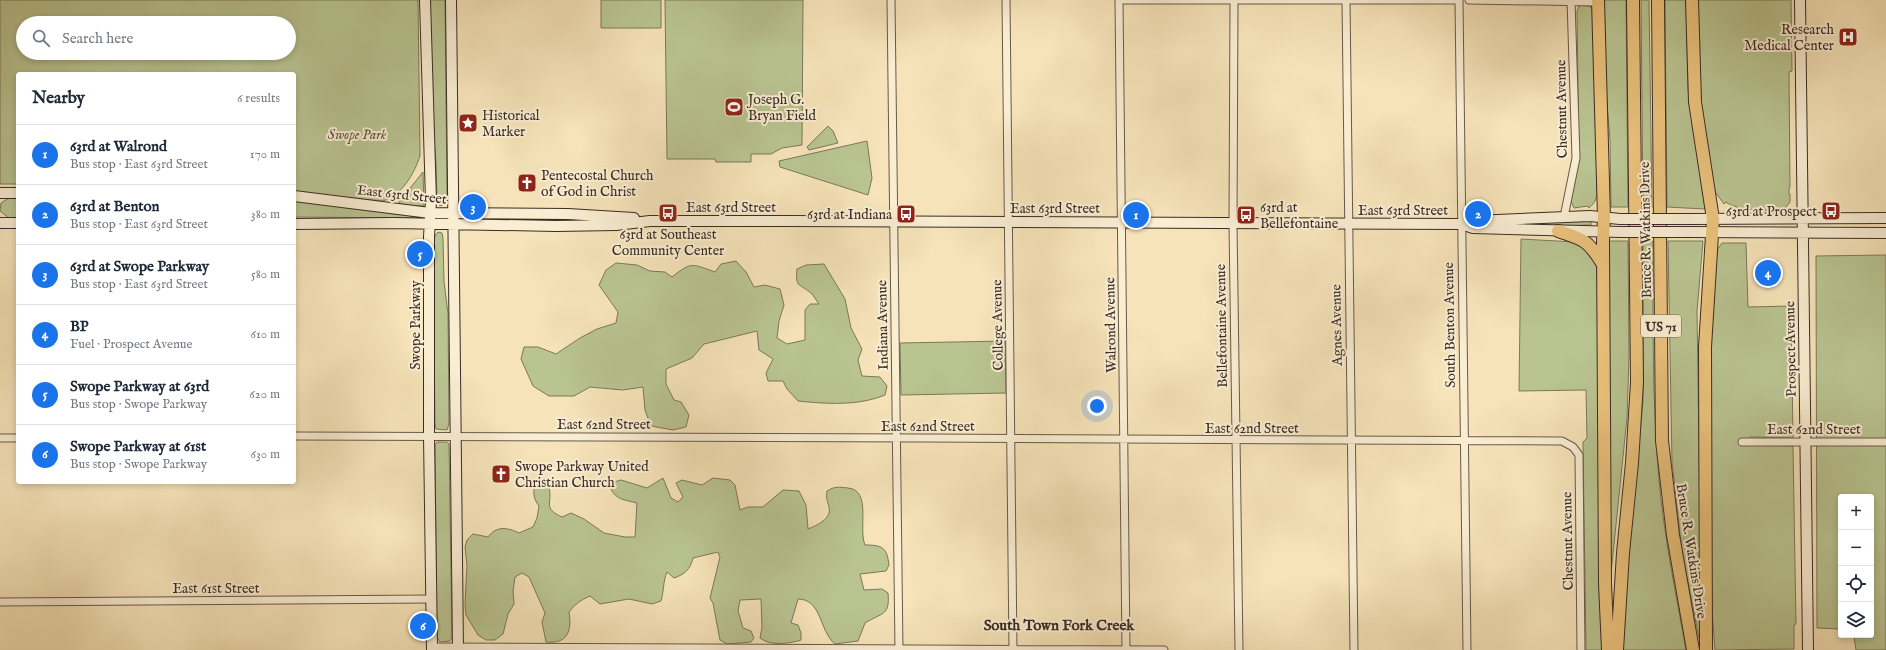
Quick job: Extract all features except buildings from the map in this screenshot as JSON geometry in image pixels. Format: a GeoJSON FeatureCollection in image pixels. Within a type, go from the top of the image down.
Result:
{"type":"FeatureCollection","features":[{"type":"Feature","properties":{"kind":"highway","name":"Bruce R. Watkins Drive"},"geometry":{"type":"LineString","coordinates":[[1618,650],[1623,554],[1633,456],[1637,382],[1633,0]]}},
{"type":"Feature","properties":{"kind":"highway","name":"Bruce R. Watkins Drive"},"geometry":{"type":"LineString","coordinates":[[1658,0],[1662,441],[1673,535],[1693,650]]}},
{"type":"Feature","properties":{"kind":"highway"},"geometry":{"type":"LineString","coordinates":[[1692,0],[1695,102],[1713,218],[1705,347],[1706,650]]}},
{"type":"Feature","properties":{"kind":"highway"},"geometry":{"type":"LineString","coordinates":[[1598,1],[1604,218],[1605,584],[1608,650]]}},
{"type":"Feature","properties":{"kind":"highway"},"geometry":{"type":"LineString","coordinates":[[1558,231],[1576,236],[1590,244],[1603,264]]}},
{"type":"Feature","properties":{"kind":"main road","name":"Swope Parkway"},"geometry":{"type":"LineString","coordinates":[[425,0],[430,213],[429,436],[432,649]]}},
{"type":"Feature","properties":{"kind":"main road"},"geometry":{"type":"LineString","coordinates":[[451,0],[458,649]]}},
{"type":"Feature","properties":{"kind":"main road","name":"Prospect Avenue"},"geometry":{"type":"LineString","coordinates":[[1800,0],[1808,650]]}},
{"type":"Feature","properties":{"kind":"main road"},"geometry":{"type":"LineString","coordinates":[[0,193],[16,193]]}},
{"type":"Feature","properties":{"kind":"main road","name":"East 63rd Street"},"geometry":{"type":"LineString","coordinates":[[296,196],[328,199],[387,209],[430,213],[568,214],[635,218],[650,221]]}},
{"type":"Feature","properties":{"kind":"main road","name":"East 63rd Street"},"geometry":{"type":"LineString","coordinates":[[296,224],[556,226],[616,225],[650,221],[1461,224],[1473,221],[1564,217],[1620,219],[1802,217],[1886,218]]}},
{"type":"Feature","properties":{"kind":"main road"},"geometry":{"type":"LineString","coordinates":[[0,223],[16,223]]}},
{"type":"Feature","properties":{"kind":"main road","name":"East 63rd Street"},"geometry":{"type":"LineString","coordinates":[[1461,224],[1473,228],[1603,232],[1826,234],[1886,233]]}},
{"type":"Feature","properties":{"kind":"street","name":"Indiana Avenue"},"geometry":{"type":"LineString","coordinates":[[891,0],[899,650]]}},
{"type":"Feature","properties":{"kind":"street","name":"College Avenue"},"geometry":{"type":"LineString","coordinates":[[1006,0],[1013,650]]}},
{"type":"Feature","properties":{"kind":"street"},"geometry":{"type":"LineString","coordinates":[[1119,0],[1459,0]]}},
{"type":"Feature","properties":{"kind":"street","name":"Walrond Avenue"},"geometry":{"type":"LineString","coordinates":[[1119,0],[1126,650]]}},
{"type":"Feature","properties":{"kind":"street","name":"Agnes Avenue"},"geometry":{"type":"LineString","coordinates":[[1346,0],[1354,650]]}},
{"type":"Feature","properties":{"kind":"street","name":"South Benton Avenue"},"geometry":{"type":"LineString","coordinates":[[1459,0],[1467,650]]}},
{"type":"Feature","properties":{"kind":"street"},"geometry":{"type":"LineString","coordinates":[[1469,0],[1598,1]]}},
{"type":"Feature","properties":{"kind":"street","name":"Chestnut Avenue"},"geometry":{"type":"LineString","coordinates":[[1564,217],[1576,158],[1571,0]]}},
{"type":"Feature","properties":{"kind":"street","name":"Bellefontaine Avenue"},"geometry":{"type":"LineString","coordinates":[[1234,1],[1233,223],[1239,650]]}},
{"type":"Feature","properties":{"kind":"street","name":"East 62nd Street"},"geometry":{"type":"LineString","coordinates":[[296,436],[1236,441],[1562,441]]}},
{"type":"Feature","properties":{"kind":"street"},"geometry":{"type":"LineString","coordinates":[[0,438],[16,438]]}},
{"type":"Feature","properties":{"kind":"street","name":"Chestnut Avenue"},"geometry":{"type":"LineString","coordinates":[[1562,441],[1573,447],[1579,455],[1581,650]]}},
{"type":"Feature","properties":{"kind":"street","name":"East 62nd Street"},"geometry":{"type":"LineString","coordinates":[[1742,442],[1886,442]]}},
{"type":"Feature","properties":{"kind":"street","name":"East 61st Street"},"geometry":{"type":"LineString","coordinates":[[0,602],[431,599]]}},
{"type":"Feature","properties":{"kind":"street"},"geometry":{"type":"LineString","coordinates":[[432,649],[1164,650]]}},
{"type":"Feature","properties":{"kind":"green space","name":"Swope Park"},"geometry":{"type":"Polygon","coordinates":[[[0,0],[418,0],[420,156],[411,177],[396,194],[390,198],[383,201],[296,193],[296,72],[16,72],[16,184],[0,184],[0,0]]]}},
{"type":"Feature","properties":{"kind":"green space"},"geometry":{"type":"Polygon","coordinates":[[[430,0],[445,0],[447,199],[445,204],[440,206],[437,201],[436,161],[432,119],[430,0]]]}},
{"type":"Feature","properties":{"kind":"green space"},"geometry":{"type":"Polygon","coordinates":[[[601,0],[661,0],[661,28],[601,28],[601,0]]]}},
{"type":"Feature","properties":{"kind":"green space","name":"Joseph G. Bryan Field"},"geometry":{"type":"Polygon","coordinates":[[[665,0],[803,0],[802,145],[782,148],[771,154],[751,154],[751,162],[716,162],[715,159],[667,159],[665,0]]]}},
{"type":"Feature","properties":{"kind":"green space"},"geometry":{"type":"Polygon","coordinates":[[[1604,0],[1626,0],[1628,207],[1611,207],[1610,140],[1606,92],[1604,0]]]}},
{"type":"Feature","properties":{"kind":"green space"},"geometry":{"type":"Polygon","coordinates":[[[1641,0],[1649,0],[1652,208],[1643,208],[1641,0]]]}},
{"type":"Feature","properties":{"kind":"green space"},"geometry":{"type":"Polygon","coordinates":[[[1665,0],[1686,0],[1688,89],[1705,209],[1667,207],[1665,0]]]}},
{"type":"Feature","properties":{"kind":"green space"},"geometry":{"type":"Polygon","coordinates":[[[1696,0],[1791,0],[1792,71],[1789,72],[1790,202],[1785,208],[1754,210],[1731,205],[1726,202],[1724,204],[1715,192],[1702,121],[1696,0]]]}},
{"type":"Feature","properties":{"kind":"green space"},"geometry":{"type":"Polygon","coordinates":[[[1584,5],[1591,7],[1594,12],[1597,194],[1594,202],[1589,208],[1588,206],[1574,208],[1571,201],[1579,161],[1577,11],[1579,6],[1584,5]]]}},
{"type":"Feature","properties":{"kind":"green space"},"geometry":{"type":"Polygon","coordinates":[[[828,126],[833,131],[838,143],[809,150],[807,147],[828,126]]]}},
{"type":"Feature","properties":{"kind":"green space"},"geometry":{"type":"Polygon","coordinates":[[[867,141],[872,178],[868,195],[780,167],[779,161],[867,141]]]}},
{"type":"Feature","properties":{"kind":"green space"},"geometry":{"type":"Polygon","coordinates":[[[423,172],[424,206],[400,205],[399,202],[423,172]]]}},
{"type":"Feature","properties":{"kind":"green space"},"geometry":{"type":"Polygon","coordinates":[[[9,198],[16,198],[16,219],[10,219],[0,211],[1,203],[9,198]]]}},
{"type":"Feature","properties":{"kind":"green space"},"geometry":{"type":"Polygon","coordinates":[[[296,201],[413,215],[413,218],[296,217],[296,201]]]}},
{"type":"Feature","properties":{"kind":"green space"},"geometry":{"type":"Polygon","coordinates":[[[1591,220],[1591,225],[1552,227],[1532,227],[1513,223],[1591,220]]]}},
{"type":"Feature","properties":{"kind":"green space"},"geometry":{"type":"Polygon","coordinates":[[[438,232],[442,233],[443,238],[444,281],[448,314],[449,424],[447,430],[436,429],[435,424],[433,245],[435,236],[438,232]]]}},
{"type":"Feature","properties":{"kind":"green space"},"geometry":{"type":"Polygon","coordinates":[[[1521,239],[1575,242],[1586,249],[1597,266],[1603,650],[1586,650],[1583,442],[1587,438],[1586,390],[1519,391],[1521,239]]]}},
{"type":"Feature","properties":{"kind":"green space"},"geometry":{"type":"Polygon","coordinates":[[[1628,241],[1629,356],[1627,418],[1610,583],[1607,242],[1628,241]]]}},
{"type":"Feature","properties":{"kind":"green space"},"geometry":{"type":"Polygon","coordinates":[[[1643,241],[1653,241],[1654,390],[1659,480],[1667,544],[1686,650],[1623,650],[1623,622],[1643,401],[1643,241]]]}},
{"type":"Feature","properties":{"kind":"green space"},"geometry":{"type":"Polygon","coordinates":[[[1668,241],[1703,241],[1697,311],[1701,603],[1700,643],[1682,552],[1672,462],[1668,241]]]}},
{"type":"Feature","properties":{"kind":"green space"},"geometry":{"type":"Polygon","coordinates":[[[1722,243],[1746,243],[1748,307],[1791,306],[1793,438],[1750,437],[1749,445],[1793,446],[1796,624],[1794,625],[1794,649],[1715,650],[1712,611],[1708,391],[1717,250],[1722,243]]]}},
{"type":"Feature","properties":{"kind":"green space"},"geometry":{"type":"Polygon","coordinates":[[[1886,255],[1886,650],[1856,650],[1854,638],[1874,638],[1874,494],[1838,494],[1838,629],[1817,628],[1816,256],[1886,255]]]}},
{"type":"Feature","properties":{"kind":"green space"},"geometry":{"type":"Polygon","coordinates":[[[736,261],[746,272],[754,287],[765,285],[780,289],[784,305],[779,321],[777,338],[787,344],[805,340],[805,310],[810,304],[819,304],[812,294],[799,285],[797,280],[797,269],[806,265],[824,264],[845,299],[851,328],[862,349],[858,360],[862,376],[880,377],[887,386],[885,395],[875,399],[853,403],[798,401],[787,389],[783,381],[768,381],[766,373],[773,359],[759,350],[757,331],[704,344],[692,358],[666,369],[666,384],[674,400],[681,402],[689,415],[686,427],[673,430],[651,426],[645,410],[643,387],[623,390],[590,387],[574,396],[549,396],[533,386],[521,359],[524,347],[538,347],[556,354],[597,329],[616,323],[618,312],[599,285],[606,270],[616,263],[637,265],[650,271],[665,272],[672,277],[688,266],[697,266],[715,272],[721,264],[736,261]]]}},
{"type":"Feature","properties":{"kind":"green space"},"geometry":{"type":"Polygon","coordinates":[[[1005,341],[1006,393],[901,395],[900,343],[1005,341]]]}},
{"type":"Feature","properties":{"kind":"green space"},"geometry":{"type":"Polygon","coordinates":[[[437,442],[447,442],[449,444],[452,637],[450,641],[440,642],[437,637],[435,445],[437,442]]]}},
{"type":"Feature","properties":{"kind":"green space"},"geometry":{"type":"Polygon","coordinates":[[[663,478],[671,498],[678,502],[683,497],[676,483],[682,480],[702,485],[713,478],[730,480],[735,485],[740,510],[748,507],[763,507],[783,490],[799,491],[806,505],[808,529],[816,526],[828,515],[829,507],[827,491],[832,488],[840,487],[855,490],[860,496],[862,503],[863,538],[865,545],[876,546],[883,549],[887,555],[889,565],[886,571],[860,574],[864,590],[882,589],[888,593],[888,606],[886,610],[881,615],[865,623],[858,641],[835,644],[830,638],[812,604],[806,600],[798,599],[791,623],[798,625],[801,633],[801,640],[785,643],[774,643],[764,641],[760,638],[762,627],[761,599],[740,600],[738,611],[743,628],[751,631],[754,638],[751,642],[727,644],[720,640],[713,603],[710,598],[720,557],[718,552],[693,558],[686,571],[674,578],[667,572],[661,601],[652,604],[629,599],[600,604],[590,596],[584,599],[576,604],[569,612],[570,625],[567,635],[559,641],[553,642],[546,642],[542,622],[545,613],[529,577],[522,573],[515,577],[513,591],[514,604],[508,614],[503,634],[495,640],[486,640],[478,635],[466,615],[465,604],[467,566],[465,547],[467,540],[473,534],[488,537],[491,533],[498,529],[506,529],[519,533],[533,527],[537,518],[539,506],[534,497],[534,488],[537,481],[545,479],[549,486],[550,508],[556,514],[562,517],[571,513],[584,519],[604,533],[625,537],[635,537],[637,503],[622,499],[613,493],[611,489],[614,482],[621,480],[647,488],[663,478]]]}},
{"type":"Feature","properties":{"kind":"place","name":"Research Medical Center"},"geometry":{"type":"Point","coordinates":[1848,37]}},
{"type":"Feature","properties":{"kind":"place","name":"Joseph G. Bryan Field"},"geometry":{"type":"Point","coordinates":[734,107]}},
{"type":"Feature","properties":{"kind":"place","name":"Historical Marker"},"geometry":{"type":"Point","coordinates":[468,123]}},
{"type":"Feature","properties":{"kind":"place","name":"Pentecostal Church of God in Christ"},"geometry":{"type":"Point","coordinates":[527,183]}},
{"type":"Feature","properties":{"kind":"place","name":"63rd at Swope Parkway"},"geometry":{"type":"Point","coordinates":[473,207]}},
{"type":"Feature","properties":{"kind":"place","name":"63rd at Prospect"},"geometry":{"type":"Point","coordinates":[1831,211]}},
{"type":"Feature","properties":{"kind":"place","name":"63rd at Southeast Community Center"},"geometry":{"type":"Point","coordinates":[668,213]}},
{"type":"Feature","properties":{"kind":"place","name":"63rd at Indiana"},"geometry":{"type":"Point","coordinates":[906,214]}},
{"type":"Feature","properties":{"kind":"place","name":"63rd at Benton"},"geometry":{"type":"Point","coordinates":[1478,214]}},
{"type":"Feature","properties":{"kind":"place","name":"63rd at Walrond"},"geometry":{"type":"Point","coordinates":[1136,215]}},
{"type":"Feature","properties":{"kind":"place","name":"63rd at Bellefontaine"},"geometry":{"type":"Point","coordinates":[1246,215]}},
{"type":"Feature","properties":{"kind":"place","name":"Swope Parkway at 63rd"},"geometry":{"type":"Point","coordinates":[420,254]}},
{"type":"Feature","properties":{"kind":"place","name":"BP"},"geometry":{"type":"Point","coordinates":[1768,273]}},
{"type":"Feature","properties":{"kind":"place","name":"Swope Parkway United Christian Church"},"geometry":{"type":"Point","coordinates":[501,474]}},
{"type":"Feature","properties":{"kind":"place","name":"Swope Parkway at 61st"},"geometry":{"type":"Point","coordinates":[423,626]}},
{"type":"Feature","properties":{"kind":"district","name":"South Town Fork Creek"},"geometry":{"type":"Point","coordinates":[1059,625]}}]}
